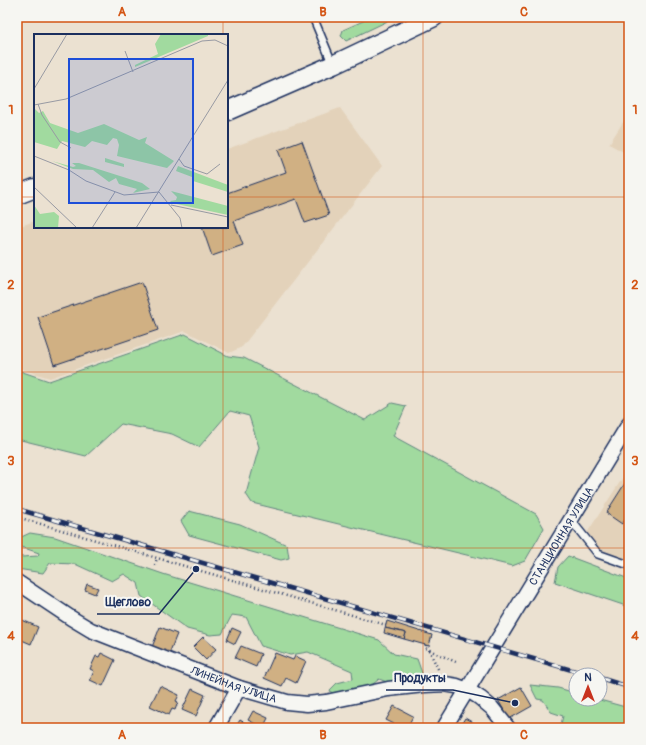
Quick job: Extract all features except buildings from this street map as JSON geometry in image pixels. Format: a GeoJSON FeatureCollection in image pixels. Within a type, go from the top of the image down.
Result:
{"type":"FeatureCollection","features":[{"type":"Feature","properties":{"kind":"street"},"geometry":{"type":"LineString","coordinates":[[228,111],[333,65],[434,17]]}},
{"type":"Feature","properties":{"kind":"street"},"geometry":{"type":"LineString","coordinates":[[17,195],[34,188]]}},
{"type":"Feature","properties":{"kind":"street","name":"СТАНЦИОННАЯ УЛИЦА"},"geometry":{"type":"LineString","coordinates":[[444,728],[629,424]]}},
{"type":"Feature","properties":{"kind":"street","name":"ЛИНЕЙНАЯ УЛИЦА"},"geometry":{"type":"LineString","coordinates":[[17,582],[91,630],[239,688],[287,702],[307,704],[326,702],[388,689],[445,684],[468,690],[480,698],[492,708],[508,728]]}},
{"type":"Feature","properties":{"kind":"street"},"geometry":{"type":"LineString","coordinates":[[216,728],[239,688]]}},
{"type":"Feature","properties":{"kind":"lane"},"geometry":{"type":"LineString","coordinates":[[313,17],[333,65]]}},
{"type":"Feature","properties":{"kind":"lane"},"geometry":{"type":"LineString","coordinates":[[570,519],[598,554],[629,565]]}},
{"type":"Feature","properties":{"kind":"path"},"geometry":{"type":"LineString","coordinates":[[17,518],[386,625]]}},
{"type":"Feature","properties":{"kind":"path"},"geometry":{"type":"LineString","coordinates":[[155,565],[158,558]]}},
{"type":"Feature","properties":{"kind":"path"},"geometry":{"type":"LineString","coordinates":[[426,645],[425,648],[429,650],[445,684]]}},
{"type":"Feature","properties":{"kind":"path"},"geometry":{"type":"LineString","coordinates":[[429,650],[456,662]]}},
{"type":"Feature","properties":{"kind":"shaded area"},"geometry":{"type":"Polygon","coordinates":[[[340,108],[382,166],[242,347],[229,353],[185,331],[50,378],[17,368],[17,227],[34,221],[34,228],[228,228],[228,149],[340,108]]]}},
{"type":"Feature","properties":{"kind":"shaded area"},"geometry":{"type":"Polygon","coordinates":[[[629,113],[629,155],[609,144],[629,113]]]}},
{"type":"Feature","properties":{"kind":"shaded area"},"geometry":{"type":"Polygon","coordinates":[[[629,468],[629,560],[600,549],[587,533],[629,468]]]}},
{"type":"Feature","properties":{"kind":"green space"},"geometry":{"type":"Polygon","coordinates":[[[372,17],[396,17],[346,41],[341,36],[343,30],[372,17]]]}},
{"type":"Feature","properties":{"kind":"green space"},"geometry":{"type":"Polygon","coordinates":[[[185,334],[228,356],[244,358],[365,420],[392,403],[406,406],[393,436],[536,514],[544,528],[525,561],[512,566],[252,503],[246,494],[259,447],[249,416],[230,411],[199,447],[172,434],[121,424],[86,456],[17,439],[17,370],[49,381],[185,334]]]}},
{"type":"Feature","properties":{"kind":"green space"},"geometry":{"type":"Polygon","coordinates":[[[189,511],[240,524],[287,545],[289,558],[281,560],[189,535],[181,521],[189,511]]]}},
{"type":"Feature","properties":{"kind":"green space"},"geometry":{"type":"Polygon","coordinates":[[[30,533],[55,537],[163,574],[379,640],[394,654],[417,659],[422,673],[414,683],[392,684],[379,679],[365,691],[332,694],[330,690],[337,683],[353,679],[352,671],[308,652],[290,655],[261,646],[246,617],[232,615],[222,634],[210,635],[187,629],[141,596],[138,583],[124,574],[112,581],[75,564],[50,563],[43,573],[17,569],[17,555],[22,557],[38,556],[39,553],[18,546],[17,539],[30,533]]]}},
{"type":"Feature","properties":{"kind":"green space"},"geometry":{"type":"Polygon","coordinates":[[[568,556],[629,579],[629,607],[555,582],[558,567],[568,556]]]}},
{"type":"Feature","properties":{"kind":"green space"},"geometry":{"type":"Polygon","coordinates":[[[530,685],[558,688],[568,691],[568,707],[608,707],[608,702],[629,708],[629,728],[560,728],[563,716],[551,712],[543,700],[537,699],[530,685]]]}},
{"type":"Feature","properties":{"kind":"railway"},"geometry":{"type":"LineString","coordinates":[[17,509],[568,669]]}},
{"type":"Feature","properties":{"kind":"railway"},"geometry":{"type":"LineString","coordinates":[[608,680],[629,687]]}},
{"type":"Feature","properties":{"kind":"place","name":"Щеглово"},"geometry":{"type":"Point","coordinates":[196,569]}},
{"type":"Feature","properties":{"kind":"place","name":"Продукты"},"geometry":{"type":"Point","coordinates":[515,703]}}]}
